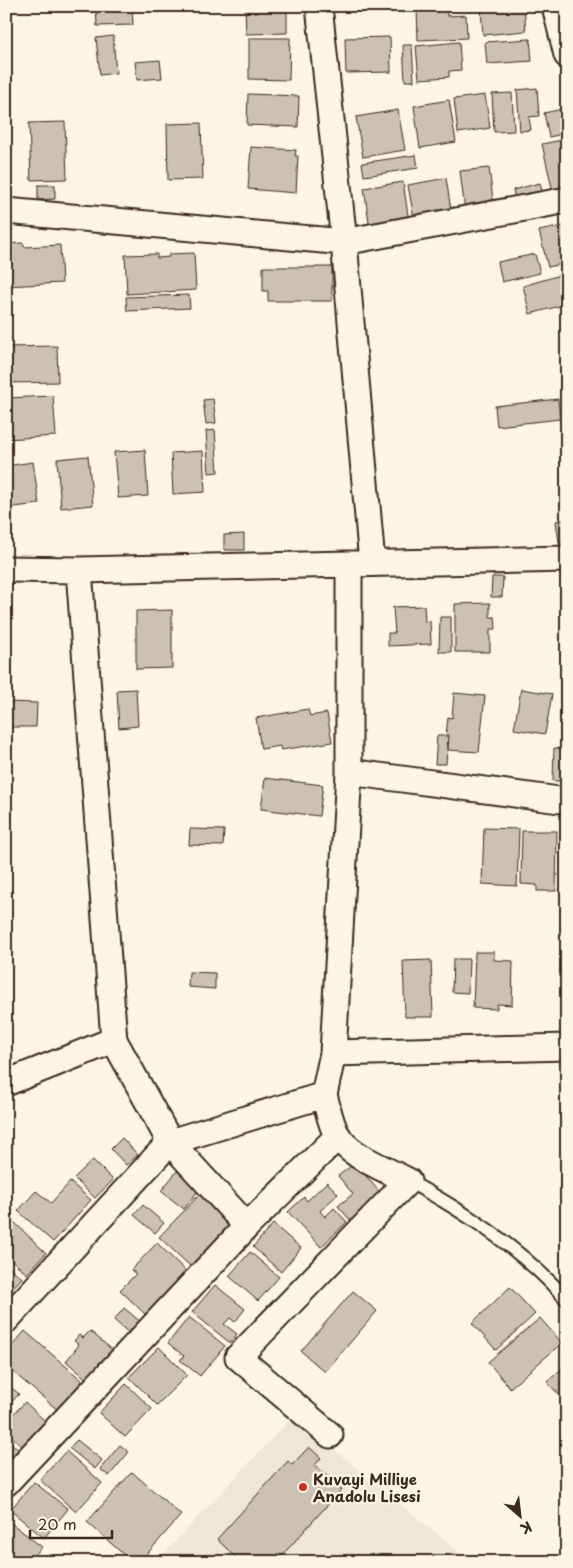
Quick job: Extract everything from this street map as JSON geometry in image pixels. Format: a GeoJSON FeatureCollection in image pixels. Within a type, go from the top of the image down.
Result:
{"type":"FeatureCollection","features":[{"type":"Feature","properties":{"kind":"street"},"geometry":{"type":"LineString","coordinates":[[319,6],[344,242],[361,564],[334,1053],[324,1095],[332,1126],[346,1146],[356,1154],[408,1181],[238,1357],[330,1435]]}},
{"type":"Feature","properties":{"kind":"street"},"geometry":{"type":"LineString","coordinates":[[555,6],[567,55]]}},
{"type":"Feature","properties":{"kind":"street"},"geometry":{"type":"LineString","coordinates":[[6,211],[344,242],[567,200]]}},
{"type":"Feature","properties":{"kind":"street"},"geometry":{"type":"LineString","coordinates":[[6,569],[80,570],[567,559]]}},
{"type":"Feature","properties":{"kind":"street"},"geometry":{"type":"LineString","coordinates":[[80,570],[114,1040],[170,1142],[247,1226]]}},
{"type":"Feature","properties":{"kind":"street"},"geometry":{"type":"LineString","coordinates":[[349,772],[567,801]]}},
{"type":"Feature","properties":{"kind":"street"},"geometry":{"type":"LineString","coordinates":[[6,1083],[114,1040]]}},
{"type":"Feature","properties":{"kind":"street"},"geometry":{"type":"LineString","coordinates":[[334,1053],[567,1047]]}},
{"type":"Feature","properties":{"kind":"street"},"geometry":{"type":"LineString","coordinates":[[6,1320],[170,1142],[324,1095]]}},
{"type":"Feature","properties":{"kind":"street"},"geometry":{"type":"LineString","coordinates":[[6,1483],[247,1226],[338,1136]]}},
{"type":"Feature","properties":{"kind":"lane"},"geometry":{"type":"LineString","coordinates":[[408,1181],[445,1201],[481,1225],[535,1268],[567,1300]]}},
{"type":"Feature","properties":{"kind":"shaded area","name":"Kuvayi Milliye Anadolu Lisesi"},"geometry":{"type":"Polygon","coordinates":[[[293,1416],[471,1562],[156,1562],[293,1416]]]}},
{"type":"Feature","properties":{"kind":"building"},"geometry":{"type":"Polygon","coordinates":[[[96,6],[132,6],[133,25],[97,26],[96,6]]]}},
{"type":"Feature","properties":{"kind":"building"},"geometry":{"type":"Polygon","coordinates":[[[245,6],[287,6],[287,33],[246,34],[245,6]]]}},
{"type":"Feature","properties":{"kind":"building"},"geometry":{"type":"Polygon","coordinates":[[[447,6],[447,16],[466,15],[467,38],[418,40],[417,8],[447,6]]]}},
{"type":"Feature","properties":{"kind":"building"},"geometry":{"type":"Polygon","coordinates":[[[524,6],[526,31],[483,35],[481,10],[524,6]]]}},
{"type":"Feature","properties":{"kind":"building"},"geometry":{"type":"Polygon","coordinates":[[[113,36],[116,73],[100,75],[96,38],[113,36]]]}},
{"type":"Feature","properties":{"kind":"building"},"geometry":{"type":"Polygon","coordinates":[[[390,37],[391,72],[346,73],[345,38],[390,37]]]}},
{"type":"Feature","properties":{"kind":"building"},"geometry":{"type":"Polygon","coordinates":[[[249,38],[290,38],[289,80],[249,79],[249,38]]]}},
{"type":"Feature","properties":{"kind":"building"},"geometry":{"type":"Polygon","coordinates":[[[530,39],[532,61],[487,64],[485,42],[530,39]]]}},
{"type":"Feature","properties":{"kind":"building"},"geometry":{"type":"Polygon","coordinates":[[[459,42],[461,70],[449,71],[449,77],[419,79],[416,46],[459,42]]]}},
{"type":"Feature","properties":{"kind":"building"},"geometry":{"type":"Polygon","coordinates":[[[403,45],[412,45],[414,81],[405,81],[403,45]]]}},
{"type":"Feature","properties":{"kind":"building"},"geometry":{"type":"Polygon","coordinates":[[[160,60],[162,78],[137,80],[135,62],[160,60]]]}},
{"type":"Feature","properties":{"kind":"building"},"geometry":{"type":"Polygon","coordinates":[[[537,88],[539,116],[529,117],[531,130],[520,131],[517,90],[537,88]]]}},
{"type":"Feature","properties":{"kind":"building"},"geometry":{"type":"Polygon","coordinates":[[[512,93],[514,131],[494,132],[492,94],[512,93]]]}},
{"type":"Feature","properties":{"kind":"building"},"geometry":{"type":"Polygon","coordinates":[[[248,94],[299,96],[298,127],[247,125],[248,94]]]}},
{"type":"Feature","properties":{"kind":"building"},"geometry":{"type":"Polygon","coordinates":[[[485,95],[490,128],[458,133],[454,99],[485,95]]]}},
{"type":"Feature","properties":{"kind":"building"},"geometry":{"type":"Polygon","coordinates":[[[449,100],[456,142],[420,148],[414,106],[449,100]]]}},
{"type":"Feature","properties":{"kind":"building"},"geometry":{"type":"Polygon","coordinates":[[[567,108],[567,133],[549,137],[544,113],[567,108]]]}},
{"type":"Feature","properties":{"kind":"building"},"geometry":{"type":"Polygon","coordinates":[[[398,110],[405,150],[363,157],[356,117],[398,110]]]}},
{"type":"Feature","properties":{"kind":"building"},"geometry":{"type":"Polygon","coordinates":[[[65,122],[67,179],[31,180],[29,123],[65,122]]]}},
{"type":"Feature","properties":{"kind":"building"},"geometry":{"type":"Polygon","coordinates":[[[201,123],[203,179],[168,180],[167,124],[201,123]]]}},
{"type":"Feature","properties":{"kind":"building"},"geometry":{"type":"Polygon","coordinates":[[[567,139],[567,190],[553,192],[542,144],[567,139]]]}},
{"type":"Feature","properties":{"kind":"building"},"geometry":{"type":"Polygon","coordinates":[[[251,147],[296,150],[295,156],[298,156],[296,193],[248,189],[251,147]]]}},
{"type":"Feature","properties":{"kind":"building"},"geometry":{"type":"Polygon","coordinates":[[[416,155],[418,168],[364,176],[362,163],[416,155]]]}},
{"type":"Feature","properties":{"kind":"building"},"geometry":{"type":"Polygon","coordinates":[[[489,168],[494,208],[465,211],[460,171],[489,168]]]}},
{"type":"Feature","properties":{"kind":"building"},"geometry":{"type":"Polygon","coordinates":[[[446,178],[452,217],[415,224],[408,185],[446,178]]]}},
{"type":"Feature","properties":{"kind":"building"},"geometry":{"type":"Polygon","coordinates":[[[403,182],[409,222],[370,229],[364,188],[403,182]]]}},
{"type":"Feature","properties":{"kind":"building"},"geometry":{"type":"Polygon","coordinates":[[[540,183],[543,196],[516,203],[513,190],[540,183]]]}},
{"type":"Feature","properties":{"kind":"building"},"geometry":{"type":"Polygon","coordinates":[[[38,185],[55,185],[55,199],[38,200],[38,185]]]}},
{"type":"Feature","properties":{"kind":"building"},"geometry":{"type":"Polygon","coordinates":[[[567,225],[567,263],[548,267],[539,231],[567,225]]]}},
{"type":"Feature","properties":{"kind":"building"},"geometry":{"type":"Polygon","coordinates":[[[23,243],[24,247],[60,245],[62,283],[6,286],[6,244],[23,243]]]}},
{"type":"Feature","properties":{"kind":"building"},"geometry":{"type":"Polygon","coordinates":[[[194,253],[196,290],[127,294],[125,255],[157,254],[157,258],[169,257],[169,254],[194,253]]]}},
{"type":"Feature","properties":{"kind":"building"},"geometry":{"type":"Polygon","coordinates":[[[535,254],[540,273],[502,282],[498,262],[535,254]]]}},
{"type":"Feature","properties":{"kind":"building"},"geometry":{"type":"Polygon","coordinates":[[[263,267],[332,267],[332,301],[268,301],[268,291],[263,291],[263,267]]]}},
{"type":"Feature","properties":{"kind":"building"},"geometry":{"type":"Polygon","coordinates":[[[567,273],[567,304],[530,314],[523,286],[567,273]]]}},
{"type":"Feature","properties":{"kind":"building"},"geometry":{"type":"Polygon","coordinates":[[[189,295],[190,308],[127,311],[126,297],[189,295]]]}},
{"type":"Feature","properties":{"kind":"building"},"geometry":{"type":"Polygon","coordinates":[[[57,346],[58,382],[6,383],[6,347],[57,346]]]}},
{"type":"Feature","properties":{"kind":"building"},"geometry":{"type":"Polygon","coordinates":[[[53,396],[56,436],[6,439],[6,398],[53,396]]]}},
{"type":"Feature","properties":{"kind":"building"},"geometry":{"type":"Polygon","coordinates":[[[213,399],[216,423],[206,424],[203,400],[213,399]]]}},
{"type":"Feature","properties":{"kind":"building"},"geometry":{"type":"Polygon","coordinates":[[[558,399],[560,419],[497,426],[495,406],[558,399]]]}},
{"type":"Feature","properties":{"kind":"building"},"geometry":{"type":"Polygon","coordinates":[[[215,430],[218,472],[209,473],[206,431],[215,430]]]}},
{"type":"Feature","properties":{"kind":"building"},"geometry":{"type":"Polygon","coordinates":[[[145,450],[148,496],[118,498],[114,452],[145,450]]]}},
{"type":"Feature","properties":{"kind":"building"},"geometry":{"type":"Polygon","coordinates":[[[203,451],[205,492],[173,494],[171,453],[203,451]]]}},
{"type":"Feature","properties":{"kind":"building"},"geometry":{"type":"Polygon","coordinates":[[[88,456],[93,505],[61,508],[57,459],[88,456]]]}},
{"type":"Feature","properties":{"kind":"building"},"geometry":{"type":"Polygon","coordinates":[[[33,462],[39,504],[6,508],[6,466],[33,462]]]}},
{"type":"Feature","properties":{"kind":"building"},"geometry":{"type":"Polygon","coordinates":[[[567,519],[567,542],[559,543],[556,521],[567,519]]]}},
{"type":"Feature","properties":{"kind":"building"},"geometry":{"type":"Polygon","coordinates":[[[244,534],[244,550],[224,550],[224,535],[244,534]]]}},
{"type":"Feature","properties":{"kind":"building"},"geometry":{"type":"Polygon","coordinates":[[[492,577],[503,577],[502,597],[491,597],[492,577]]]}},
{"type":"Feature","properties":{"kind":"building"},"geometry":{"type":"Polygon","coordinates":[[[490,603],[490,617],[495,617],[496,629],[490,629],[490,652],[455,652],[455,604],[490,603]]]}},
{"type":"Feature","properties":{"kind":"building"},"geometry":{"type":"Polygon","coordinates":[[[424,606],[425,622],[430,621],[431,644],[388,646],[388,633],[395,633],[393,607],[424,606]]]}},
{"type":"Feature","properties":{"kind":"building"},"geometry":{"type":"Polygon","coordinates":[[[172,610],[172,668],[136,669],[136,611],[172,610]]]}},
{"type":"Feature","properties":{"kind":"building"},"geometry":{"type":"Polygon","coordinates":[[[440,617],[451,617],[451,652],[439,652],[440,617]]]}},
{"type":"Feature","properties":{"kind":"building"},"geometry":{"type":"Polygon","coordinates":[[[136,689],[138,726],[119,728],[117,690],[136,689]]]}},
{"type":"Feature","properties":{"kind":"building"},"geometry":{"type":"Polygon","coordinates":[[[521,689],[552,694],[545,734],[514,729],[521,689]]]}},
{"type":"Feature","properties":{"kind":"building"},"geometry":{"type":"Polygon","coordinates":[[[454,693],[485,696],[479,752],[448,750],[449,735],[446,735],[448,717],[452,718],[454,693]]]}},
{"type":"Feature","properties":{"kind":"building"},"geometry":{"type":"Polygon","coordinates":[[[6,702],[37,703],[36,727],[6,727],[6,702]]]}},
{"type":"Feature","properties":{"kind":"building"},"geometry":{"type":"Polygon","coordinates":[[[308,709],[310,716],[327,713],[332,742],[281,750],[280,746],[261,749],[256,718],[308,709]]]}},
{"type":"Feature","properties":{"kind":"building"},"geometry":{"type":"Polygon","coordinates":[[[437,736],[448,736],[446,764],[435,764],[437,736]]]}},
{"type":"Feature","properties":{"kind":"building"},"geometry":{"type":"Polygon","coordinates":[[[554,748],[565,749],[563,781],[553,781],[554,748]]]}},
{"type":"Feature","properties":{"kind":"building"},"geometry":{"type":"Polygon","coordinates":[[[265,778],[323,785],[319,816],[261,809],[265,778]]]}},
{"type":"Feature","properties":{"kind":"building"},"geometry":{"type":"Polygon","coordinates":[[[484,828],[519,829],[517,886],[482,884],[484,828]]]}},
{"type":"Feature","properties":{"kind":"building"},"geometry":{"type":"Polygon","coordinates":[[[190,829],[224,830],[223,846],[189,845],[190,829]]]}},
{"type":"Feature","properties":{"kind":"building"},"geometry":{"type":"Polygon","coordinates":[[[522,831],[557,831],[556,891],[537,891],[537,885],[521,884],[522,831]]]}},
{"type":"Feature","properties":{"kind":"building"},"geometry":{"type":"Polygon","coordinates":[[[475,952],[494,952],[494,960],[513,961],[512,1005],[497,1004],[497,1009],[473,1008],[475,952]]]}},
{"type":"Feature","properties":{"kind":"building"},"geometry":{"type":"Polygon","coordinates":[[[453,959],[469,959],[468,993],[452,992],[453,959]]]}},
{"type":"Feature","properties":{"kind":"building"},"geometry":{"type":"Polygon","coordinates":[[[431,960],[433,1017],[405,1017],[403,961],[431,960]]]}},
{"type":"Feature","properties":{"kind":"building"},"geometry":{"type":"Polygon","coordinates":[[[189,972],[215,973],[215,989],[188,987],[189,972]]]}},
{"type":"Feature","properties":{"kind":"building"},"geometry":{"type":"Polygon","coordinates":[[[122,1138],[138,1155],[126,1165],[111,1149],[122,1138]]]}},
{"type":"Feature","properties":{"kind":"building"},"geometry":{"type":"Polygon","coordinates":[[[93,1160],[113,1180],[95,1198],[74,1178],[93,1160]]]}},
{"type":"Feature","properties":{"kind":"building"},"geometry":{"type":"Polygon","coordinates":[[[355,1163],[382,1195],[351,1221],[338,1206],[353,1194],[338,1176],[355,1163]]]}},
{"type":"Feature","properties":{"kind":"building"},"geometry":{"type":"Polygon","coordinates":[[[177,1171],[200,1188],[184,1209],[161,1191],[177,1171]]]}},
{"type":"Feature","properties":{"kind":"building"},"geometry":{"type":"Polygon","coordinates":[[[70,1182],[91,1200],[53,1242],[18,1211],[36,1191],[51,1203],[70,1182]]]}},
{"type":"Feature","properties":{"kind":"building"},"geometry":{"type":"Polygon","coordinates":[[[327,1182],[338,1194],[320,1211],[325,1217],[334,1208],[347,1222],[321,1247],[288,1212],[304,1197],[307,1201],[327,1182]]]}},
{"type":"Feature","properties":{"kind":"building"},"geometry":{"type":"Polygon","coordinates":[[[201,1193],[232,1223],[190,1266],[159,1237],[201,1193]]]}},
{"type":"Feature","properties":{"kind":"building"},"geometry":{"type":"Polygon","coordinates":[[[143,1205],[164,1223],[155,1233],[134,1215],[143,1205]]]}},
{"type":"Feature","properties":{"kind":"building"},"geometry":{"type":"Polygon","coordinates":[[[10,1218],[46,1253],[27,1274],[6,1255],[6,1222],[10,1218]]]}},
{"type":"Feature","properties":{"kind":"building"},"geometry":{"type":"Polygon","coordinates":[[[273,1224],[301,1248],[281,1272],[253,1247],[273,1224]]]}},
{"type":"Feature","properties":{"kind":"building"},"geometry":{"type":"Polygon","coordinates":[[[157,1243],[188,1273],[147,1316],[120,1290],[136,1274],[131,1270],[157,1243]]]}},
{"type":"Feature","properties":{"kind":"building"},"geometry":{"type":"Polygon","coordinates":[[[250,1252],[279,1277],[258,1301],[229,1276],[250,1252]]]}},
{"type":"Feature","properties":{"kind":"building"},"geometry":{"type":"Polygon","coordinates":[[[6,1264],[22,1278],[6,1295],[6,1264]]]}},
{"type":"Feature","properties":{"kind":"building"},"geometry":{"type":"Polygon","coordinates":[[[215,1285],[245,1309],[235,1322],[230,1318],[224,1324],[237,1334],[230,1343],[192,1312],[215,1285]]]}},
{"type":"Feature","properties":{"kind":"building"},"geometry":{"type":"Polygon","coordinates":[[[510,1287],[535,1314],[496,1350],[472,1323],[510,1287]]]}},
{"type":"Feature","properties":{"kind":"building"},"geometry":{"type":"Polygon","coordinates":[[[353,1291],[377,1311],[325,1372],[301,1351],[353,1291]]]}},
{"type":"Feature","properties":{"kind":"building"},"geometry":{"type":"Polygon","coordinates":[[[124,1308],[142,1323],[131,1335],[114,1320],[124,1308]]]}},
{"type":"Feature","properties":{"kind":"building"},"geometry":{"type":"Polygon","coordinates":[[[189,1317],[225,1346],[200,1376],[180,1360],[184,1356],[168,1343],[189,1317]]]}},
{"type":"Feature","properties":{"kind":"building"},"geometry":{"type":"Polygon","coordinates":[[[540,1318],[562,1343],[510,1388],[488,1362],[540,1318]]]}},
{"type":"Feature","properties":{"kind":"building"},"geometry":{"type":"Polygon","coordinates":[[[25,1331],[85,1383],[60,1412],[6,1366],[6,1353],[25,1331]]]}},
{"type":"Feature","properties":{"kind":"building"},"geometry":{"type":"Polygon","coordinates":[[[90,1331],[116,1353],[91,1383],[66,1361],[79,1345],[74,1341],[79,1335],[83,1338],[90,1331]]]}},
{"type":"Feature","properties":{"kind":"building"},"geometry":{"type":"Polygon","coordinates":[[[159,1347],[187,1375],[157,1405],[129,1377],[159,1347]]]}},
{"type":"Feature","properties":{"kind":"building"},"geometry":{"type":"Polygon","coordinates":[[[567,1364],[567,1403],[547,1382],[567,1364]]]}},
{"type":"Feature","properties":{"kind":"building"},"geometry":{"type":"Polygon","coordinates":[[[6,1383],[19,1394],[6,1408],[6,1383]]]}},
{"type":"Feature","properties":{"kind":"building"},"geometry":{"type":"Polygon","coordinates":[[[126,1384],[152,1409],[125,1437],[99,1413],[126,1384]]]}},
{"type":"Feature","properties":{"kind":"building"},"geometry":{"type":"Polygon","coordinates":[[[25,1402],[49,1425],[26,1450],[6,1431],[6,1422],[25,1402]]]}},
{"type":"Feature","properties":{"kind":"building"},"geometry":{"type":"Polygon","coordinates":[[[6,1439],[23,1453],[6,1472],[6,1439]]]}},
{"type":"Feature","properties":{"kind":"building"},"geometry":{"type":"Polygon","coordinates":[[[77,1440],[102,1460],[95,1469],[69,1448],[77,1440]]]}},
{"type":"Feature","properties":{"kind":"building"},"geometry":{"type":"Polygon","coordinates":[[[120,1445],[129,1452],[109,1476],[100,1469],[120,1445]]]}},
{"type":"Feature","properties":{"kind":"building"},"geometry":{"type":"Polygon","coordinates":[[[309,1447],[321,1458],[315,1465],[342,1489],[276,1562],[270,1557],[266,1562],[231,1562],[235,1557],[217,1539],[288,1461],[292,1465],[309,1447]]]}},
{"type":"Feature","properties":{"kind":"building"},"geometry":{"type":"Polygon","coordinates":[[[66,1451],[102,1483],[76,1512],[40,1480],[66,1451]]]}},
{"type":"Feature","properties":{"kind":"building"},"geometry":{"type":"Polygon","coordinates":[[[132,1472],[181,1515],[140,1562],[132,1562],[87,1522],[132,1472]]]}},
{"type":"Feature","properties":{"kind":"building"},"geometry":{"type":"Polygon","coordinates":[[[34,1482],[68,1509],[44,1538],[10,1510],[34,1482]]]}},
{"type":"Feature","properties":{"kind":"building"},"geometry":{"type":"Polygon","coordinates":[[[6,1519],[42,1547],[29,1562],[6,1562],[6,1519]]]}},
{"type":"Feature","properties":{"kind":"place","name":"Kuvayi Milliye Anadolu Lisesi"},"geometry":{"type":"Point","coordinates":[303,1487]}}]}
